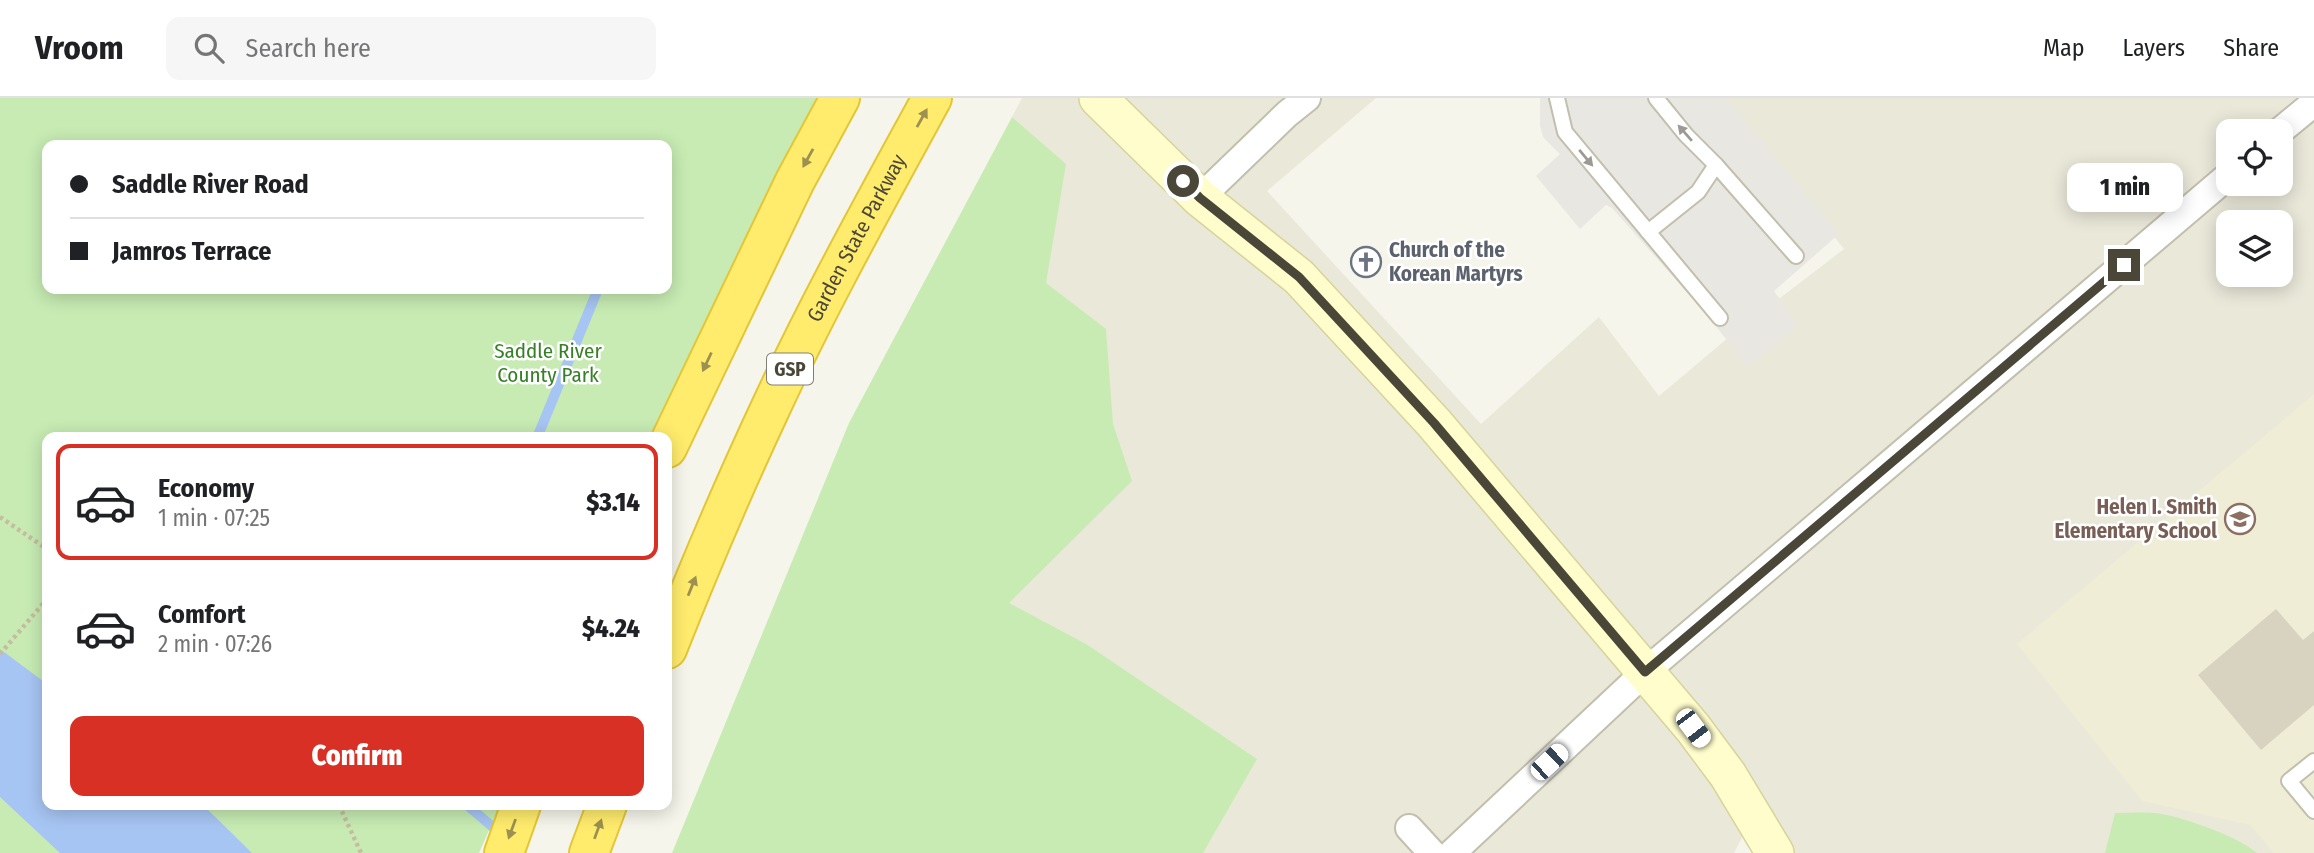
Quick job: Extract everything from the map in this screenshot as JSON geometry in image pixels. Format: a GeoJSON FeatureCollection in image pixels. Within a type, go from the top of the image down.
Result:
{"type":"FeatureCollection","features":[{"type":"Feature","properties":{"kind":"highway"},"geometry":{"type":"LineString","coordinates":[[672,438],[795,181],[840,98]]}},
{"type":"Feature","properties":{"kind":"highway","name":"Garden State Parkway"},"geometry":{"type":"LineString","coordinates":[[672,636],[697,573],[770,409],[857,235],[932,98]]}},
{"type":"Feature","properties":{"kind":"highway"},"geometry":{"type":"LineString","coordinates":[[503,853],[519,810]]}},
{"type":"Feature","properties":{"kind":"highway"},"geometry":{"type":"LineString","coordinates":[[589,853],[605,810]]}},
{"type":"Feature","properties":{"kind":"street"},"geometry":{"type":"LineString","coordinates":[[1098,98],[1200,198],[1299,277],[1434,423],[1693,728],[1728,775],[1775,853]]}},
{"type":"Feature","properties":{"kind":"street"},"geometry":{"type":"LineString","coordinates":[[1200,198],[1307,98]]}},
{"type":"Feature","properties":{"kind":"street"},"geometry":{"type":"LineString","coordinates":[[2293,120],[2314,103]]}},
{"type":"Feature","properties":{"kind":"street"},"geometry":{"type":"LineString","coordinates":[[1452,853],[1645,672],[2216,186]]}},
{"type":"Feature","properties":{"kind":"street"},"geometry":{"type":"LineString","coordinates":[[1409,828],[1432,853]]}},
{"type":"Feature","properties":{"kind":"lane"},"geometry":{"type":"LineString","coordinates":[[1557,98],[1565,132],[1720,318]]}},
{"type":"Feature","properties":{"kind":"lane"},"geometry":{"type":"LineString","coordinates":[[1656,98],[1796,256]]}},
{"type":"Feature","properties":{"kind":"lane"},"geometry":{"type":"LineString","coordinates":[[1648,232],[1698,192],[1716,165]]}},
{"type":"Feature","properties":{"kind":"lane"},"geometry":{"type":"LineString","coordinates":[[2314,761],[2289,782],[2314,811]]}},
{"type":"Feature","properties":{"kind":"path"},"geometry":{"type":"LineString","coordinates":[[0,517],[42,546]]}},
{"type":"Feature","properties":{"kind":"path"},"geometry":{"type":"LineString","coordinates":[[0,654],[42,604]]}},
{"type":"Feature","properties":{"kind":"path"},"geometry":{"type":"LineString","coordinates":[[341,810],[361,853]]}},
{"type":"Feature","properties":{"kind":"shaded area"},"geometry":{"type":"Polygon","coordinates":[[[1022,98],[1376,98],[1267,191],[1481,424],[1599,317],[1659,396],[1729,337],[1844,249],[1722,98],[2314,98],[2314,853],[1786,853],[1758,807],[1734,853],[1163,853],[937,575],[1042,147],[1012,117],[1022,98]]]}},
{"type":"Feature","properties":{"kind":"shaded area"},"geometry":{"type":"Polygon","coordinates":[[[1540,98],[1726,98],[1839,234],[1774,291],[1798,325],[1748,366],[1700,307],[1612,208],[1606,205],[1580,229],[1536,176],[1560,154],[1543,137],[1540,126],[1540,98]]]}},
{"type":"Feature","properties":{"kind":"shaded area","name":"Helen I. Smith Elementary School"},"geometry":{"type":"Polygon","coordinates":[[[2314,394],[2314,853],[2274,853],[2250,825],[2142,801],[2017,644],[2314,394]]]}},
{"type":"Feature","properties":{"kind":"green space","name":"Saddle River County Park"},"geometry":{"type":"Polygon","coordinates":[[[0,98],[845,98],[667,432],[42,432],[42,810],[498,810],[479,853],[0,853],[0,98]]]}},
{"type":"Feature","properties":{"kind":"green space"},"geometry":{"type":"Polygon","coordinates":[[[1012,117],[1066,164],[1046,283],[1106,329],[1113,424],[1132,481],[1009,603],[1086,644],[1257,759],[1203,853],[672,853],[849,423],[1012,117]]]}},
{"type":"Feature","properties":{"kind":"green space"},"geometry":{"type":"Polygon","coordinates":[[[2115,813],[2154,813],[2178,818],[2223,834],[2257,853],[2105,853],[2115,813]]]}},
{"type":"Feature","properties":{"kind":"water"},"geometry":{"type":"Polygon","coordinates":[[[0,649],[42,680],[42,810],[208,810],[252,853],[60,853],[0,797],[0,649]]]}},
{"type":"Feature","properties":{"kind":"building"},"geometry":{"type":"Polygon","coordinates":[[[2276,609],[2303,640],[2314,631],[2314,705],[2261,750],[2198,675],[2276,609]]]}},
{"type":"Feature","properties":{"kind":"waterway"},"geometry":{"type":"LineString","coordinates":[[539,432],[596,294]]}},
{"type":"Feature","properties":{"kind":"waterway"},"geometry":{"type":"LineString","coordinates":[[473,810],[501,834]]}},
{"type":"Feature","properties":{"kind":"place","name":"Church of the Korean Martyrs"},"geometry":{"type":"Point","coordinates":[1366,262]}},
{"type":"Feature","properties":{"kind":"place","name":"Helen I. Smith Elementary School"},"geometry":{"type":"Point","coordinates":[2240,519]}},
{"type":"Feature","properties":{"kind":"route"},"geometry":{"type":"LineString","coordinates":[[1183,181],[1200,198],[1299,277],[1434,423],[1645,672],[2124,265]]}}]}
